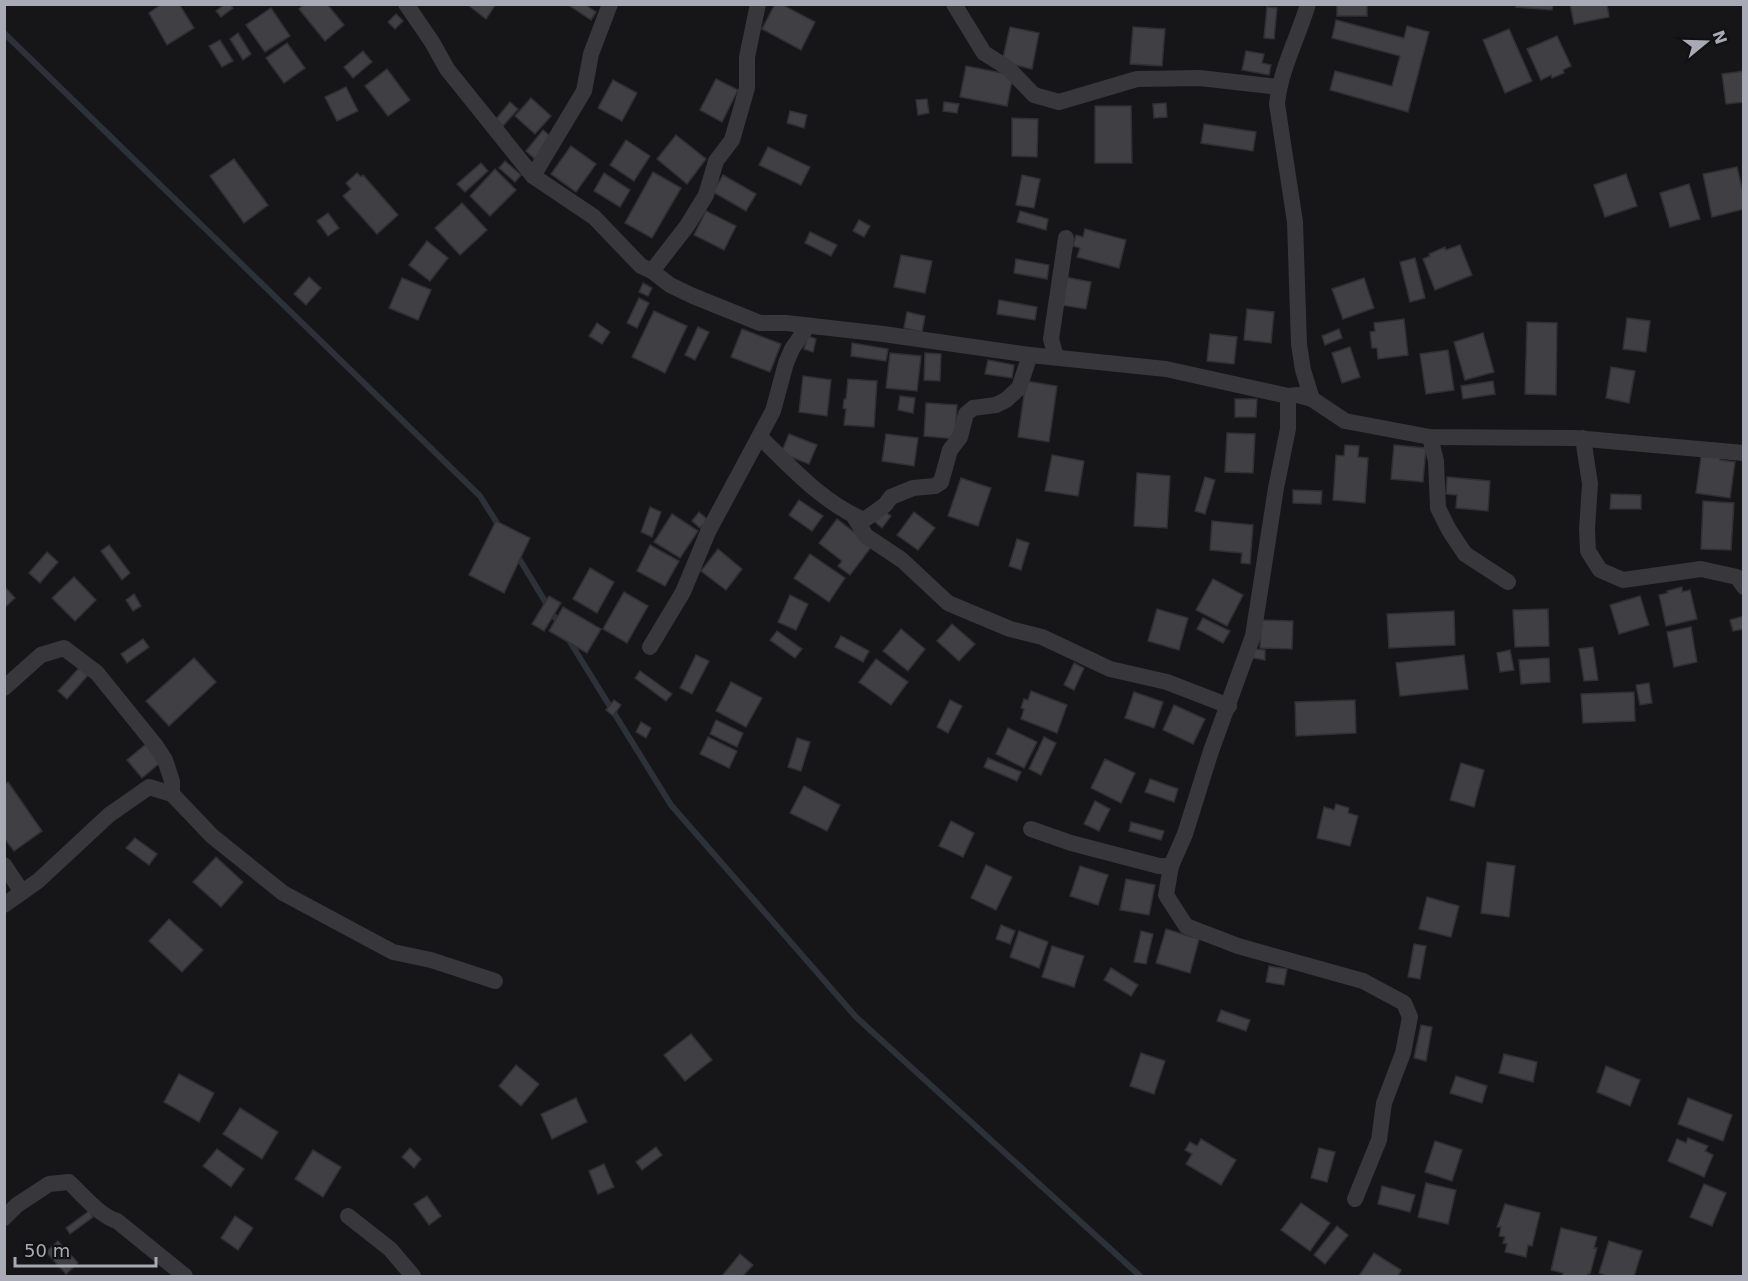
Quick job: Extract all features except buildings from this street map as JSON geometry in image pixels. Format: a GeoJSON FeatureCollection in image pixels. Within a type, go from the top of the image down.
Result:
{"type":"FeatureCollection","features":[{"type":"Feature","properties":{"kind":"street"},"geometry":{"type":"LineString","coordinates":[[406,4],[447,69],[533,176],[594,217],[641,266],[652,271],[670,285],[760,323],[786,323],[1030,355],[1166,369],[1288,396],[1298,395],[1312,399],[1345,421],[1430,437],[1583,438],[1743,453]]}},
{"type":"Feature","properties":{"kind":"street"},"geometry":{"type":"LineString","coordinates":[[418,22],[425,4]]}},
{"type":"Feature","properties":{"kind":"street"},"geometry":{"type":"LineString","coordinates":[[533,176],[567,123],[584,91],[591,54],[610,4]]}},
{"type":"Feature","properties":{"kind":"street"},"geometry":{"type":"LineString","coordinates":[[652,271],[687,226],[706,195],[716,161],[732,140],[747,88],[747,57],[758,4]]}},
{"type":"Feature","properties":{"kind":"street"},"geometry":{"type":"LineString","coordinates":[[954,4],[984,53],[1008,68],[1034,95],[1059,102],[1137,79],[1200,78],[1278,87]]}},
{"type":"Feature","properties":{"kind":"street"},"geometry":{"type":"LineString","coordinates":[[1308,4],[1301,29],[1278,87],[1276,104],[1295,222],[1299,344],[1303,370],[1312,399]]}},
{"type":"Feature","properties":{"kind":"street"},"geometry":{"type":"LineString","coordinates":[[1056,357],[1051,339],[1066,238]]}},
{"type":"Feature","properties":{"kind":"street"},"geometry":{"type":"LineString","coordinates":[[650,647],[683,592],[708,532],[773,411],[786,363],[792,349],[807,327]]}},
{"type":"Feature","properties":{"kind":"street"},"geometry":{"type":"LineString","coordinates":[[760,437],[819,494],[864,520],[885,505],[891,497],[913,488],[935,486],[941,482],[950,450],[960,437],[966,414],[973,408],[996,405],[1006,400],[1018,388],[1030,355]]}},
{"type":"Feature","properties":{"kind":"street"},"geometry":{"type":"LineString","coordinates":[[1288,396],[1288,429],[1276,488],[1253,636],[1171,866],[1167,895],[1186,926],[1238,946],[1362,981],[1404,1003],[1410,1017],[1403,1053],[1384,1103],[1379,1140],[1355,1199]]}},
{"type":"Feature","properties":{"kind":"street"},"geometry":{"type":"LineString","coordinates":[[1430,437],[1436,462],[1438,508],[1449,530],[1466,554],[1508,582]]}},
{"type":"Feature","properties":{"kind":"street"},"geometry":{"type":"LineString","coordinates":[[1583,438],[1590,484],[1588,551],[1600,570],[1623,580],[1701,569],[1737,577],[1743,587]]}},
{"type":"Feature","properties":{"kind":"street"},"geometry":{"type":"LineString","coordinates":[[853,515],[866,536],[902,560],[948,603],[1010,629],[1042,637],[1110,669],[1167,682],[1229,706]]}},
{"type":"Feature","properties":{"kind":"street"},"geometry":{"type":"LineString","coordinates":[[4,688],[41,655],[64,648],[97,673],[156,746],[165,760],[172,781],[172,794]]}},
{"type":"Feature","properties":{"kind":"street"},"geometry":{"type":"LineString","coordinates":[[4,905],[38,880],[109,815],[149,787],[172,794],[212,836],[283,893],[393,952],[431,960],[495,981]]}},
{"type":"Feature","properties":{"kind":"street"},"geometry":{"type":"LineString","coordinates":[[1031,829],[1071,843],[1159,866],[1171,866]]}},
{"type":"Feature","properties":{"kind":"street"},"geometry":{"type":"LineString","coordinates":[[4,865],[22,892]]}},
{"type":"Feature","properties":{"kind":"street"},"geometry":{"type":"LineString","coordinates":[[4,1218],[17,1205],[49,1184],[69,1182],[105,1218],[117,1221],[185,1276]]}},
{"type":"Feature","properties":{"kind":"street"},"geometry":{"type":"LineString","coordinates":[[348,1216],[390,1249],[413,1276]]}},
{"type":"Feature","properties":{"kind":"waterway"},"geometry":{"type":"LineString","coordinates":[[4,33],[480,496],[499,526]]}},
{"type":"Feature","properties":{"kind":"waterway"},"geometry":{"type":"LineString","coordinates":[[517,555],[560,626]]}},
{"type":"Feature","properties":{"kind":"waterway"},"geometry":{"type":"LineString","coordinates":[[567,637],[671,805],[856,1017],[1140,1276]]}}]}
